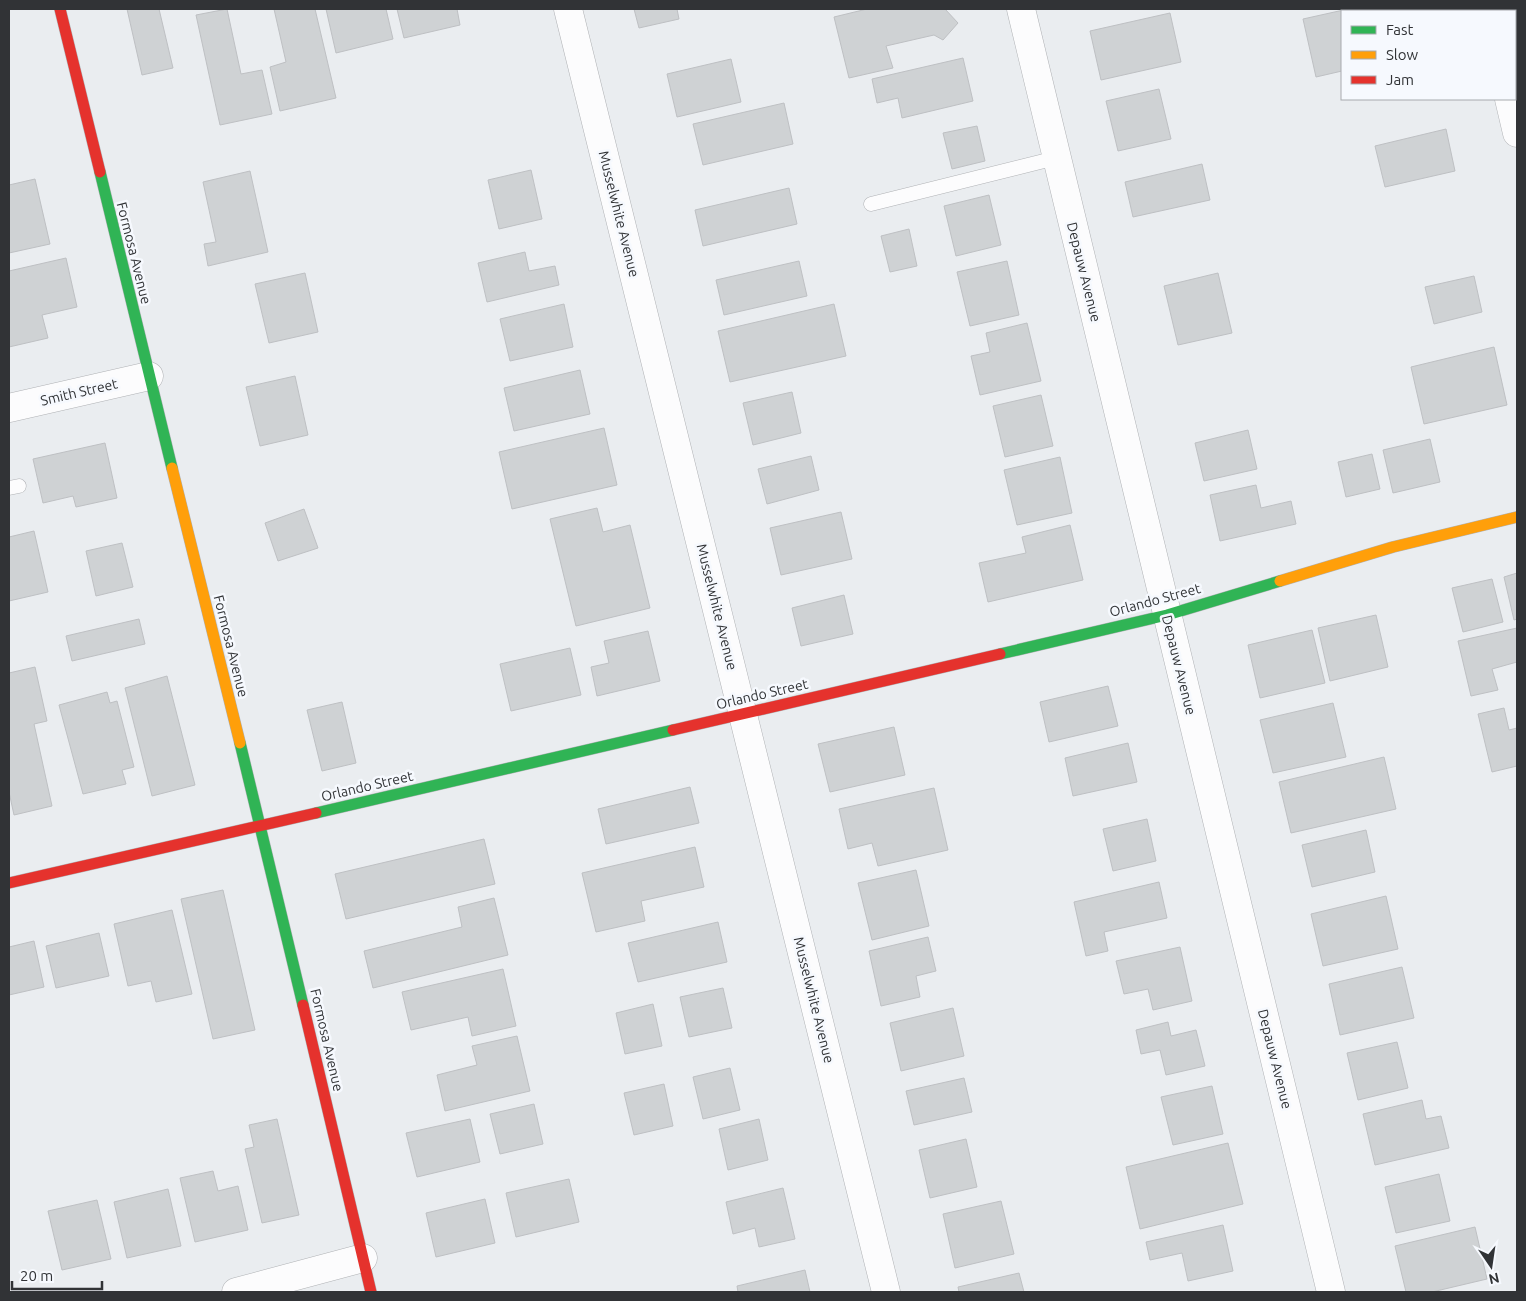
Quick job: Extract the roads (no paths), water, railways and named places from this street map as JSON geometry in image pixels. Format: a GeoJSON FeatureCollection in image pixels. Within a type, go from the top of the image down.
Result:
{"type":"FeatureCollection","features":[{"type":"Feature","properties":{"kind":"street","name":"Formosa Avenue"},"geometry":{"type":"LineString","coordinates":[[60,9],[261,826],[371,1292]]}},
{"type":"Feature","properties":{"kind":"street","name":"Musselwhite Avenue"},"geometry":{"type":"LineString","coordinates":[[568,9],[886,1292]]}},
{"type":"Feature","properties":{"kind":"street","name":"Depauw Avenue"},"geometry":{"type":"LineString","coordinates":[[1021,9],[1331,1292]]}},
{"type":"Feature","properties":{"kind":"street"},"geometry":{"type":"LineString","coordinates":[[1509,100],[1517,132]]}},
{"type":"Feature","properties":{"kind":"street","name":"Smith Street"},"geometry":{"type":"LineString","coordinates":[[9,408],[149,376]]}},
{"type":"Feature","properties":{"kind":"street","name":"Orlando Street"},"geometry":{"type":"LineString","coordinates":[[9,883],[1167,614],[1393,547],[1517,517]]}},
{"type":"Feature","properties":{"kind":"street"},"geometry":{"type":"LineString","coordinates":[[236,1292],[363,1258]]}},
{"type":"Feature","properties":{"kind":"lane"},"geometry":{"type":"LineString","coordinates":[[871,204],[1056,158]]}}]}
